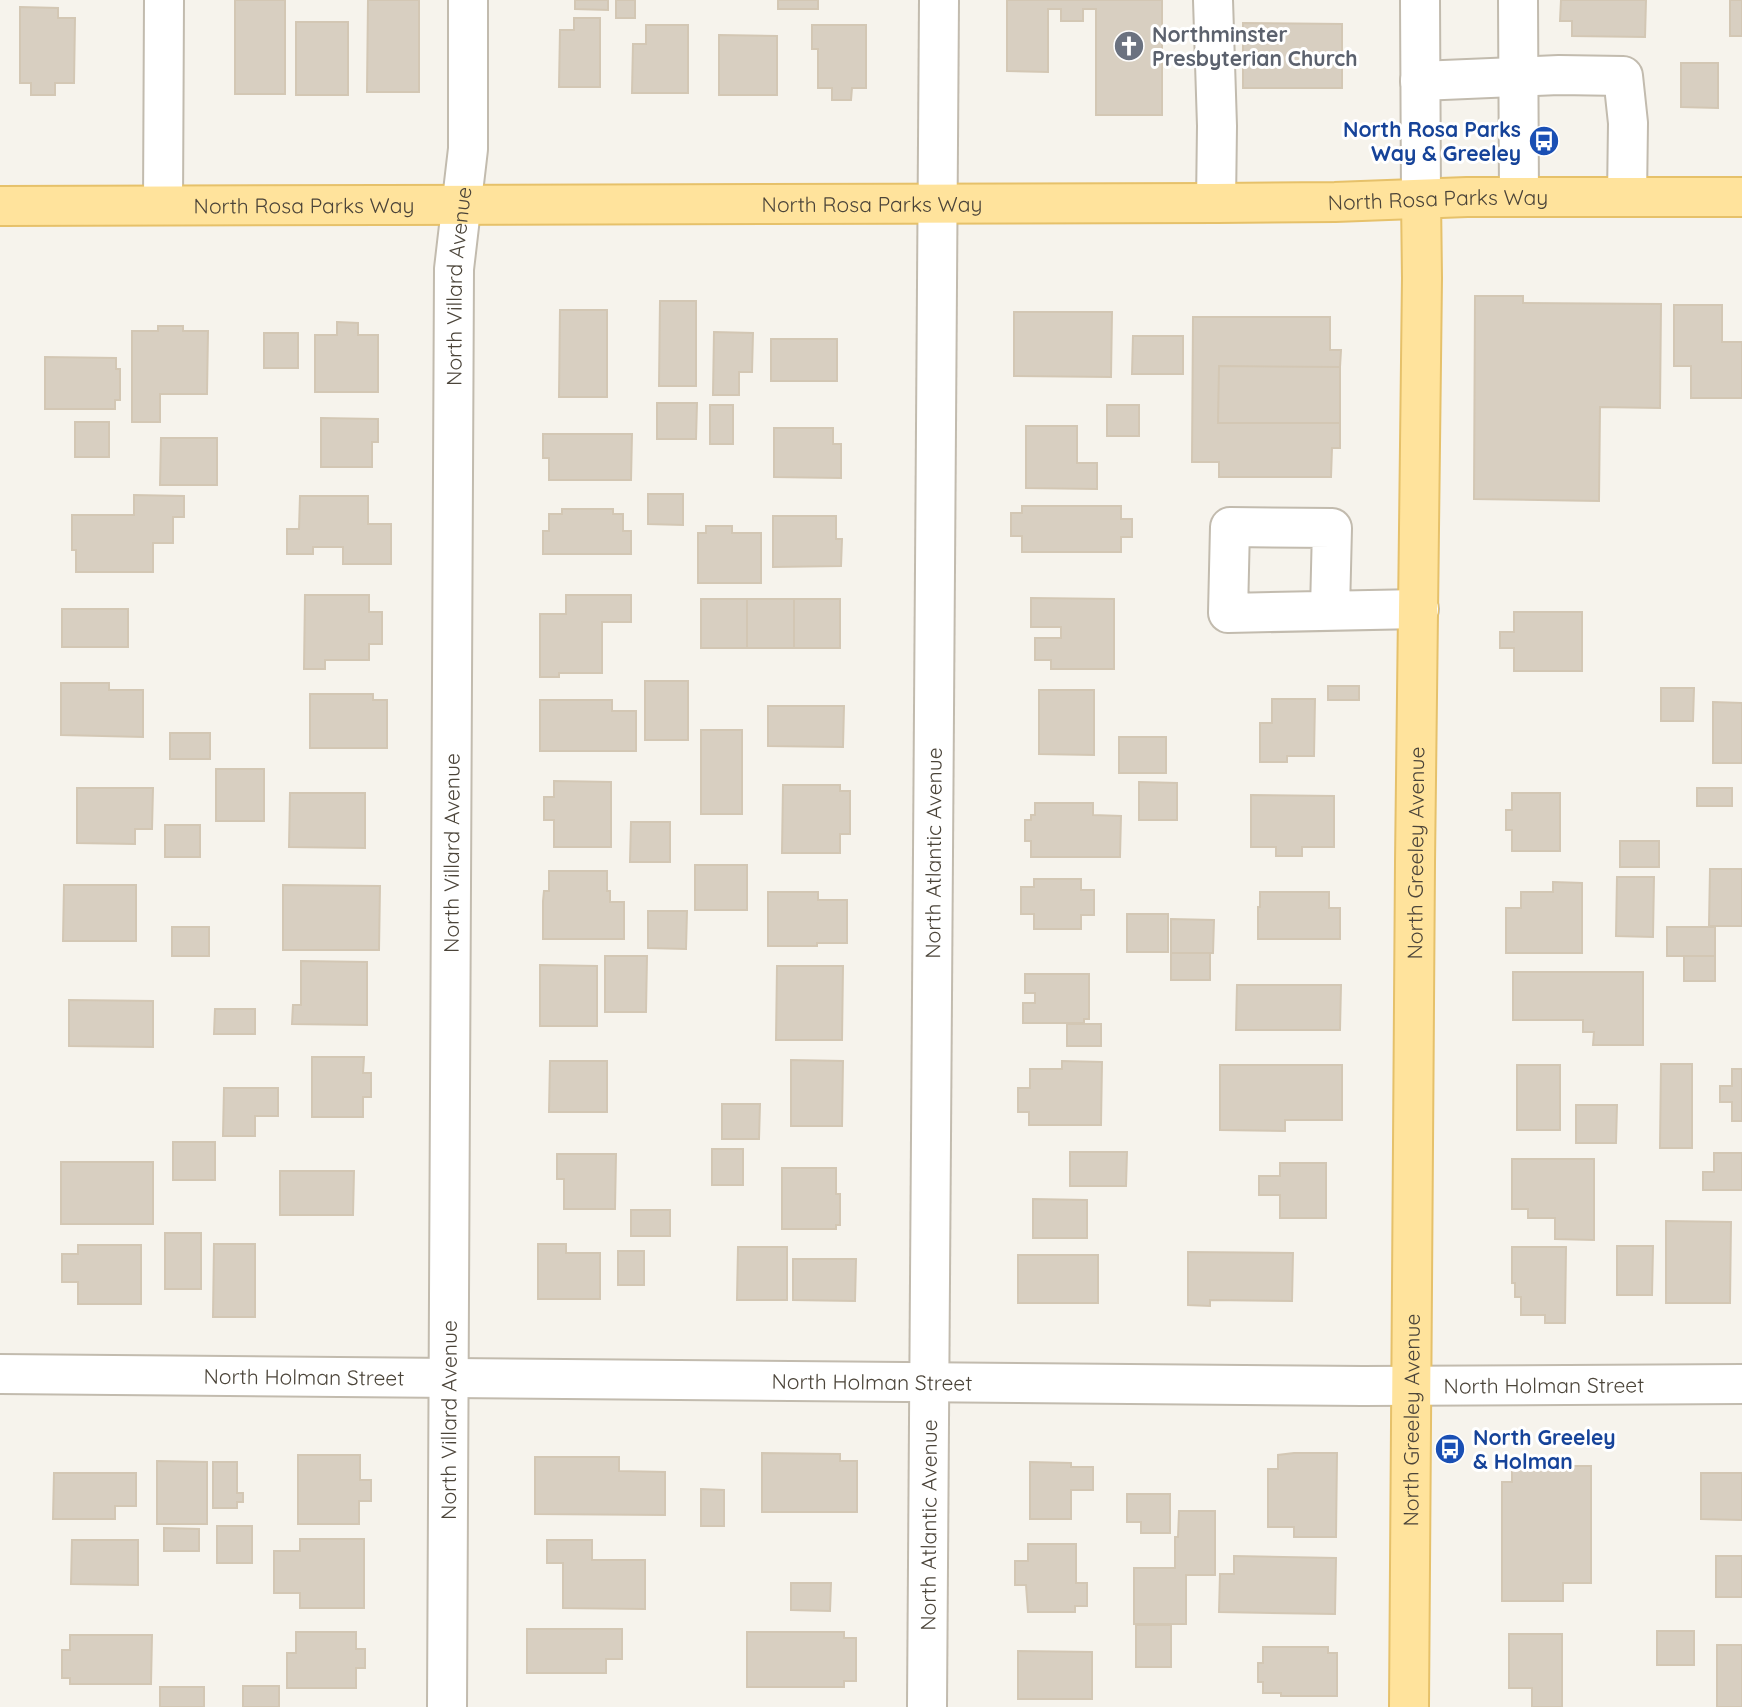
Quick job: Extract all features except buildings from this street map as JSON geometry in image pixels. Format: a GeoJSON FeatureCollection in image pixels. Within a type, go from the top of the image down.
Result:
{"type":"FeatureCollection","features":[{"type":"Feature","properties":{"kind":"main road","name":"North Rosa Parks Way"},"geometry":{"type":"LineString","coordinates":[[0,206],[1216,203],[1519,197],[1742,197]]}},
{"type":"Feature","properties":{"kind":"main road","name":"North Greeley Avenue"},"geometry":{"type":"LineString","coordinates":[[1409,1707],[1421,199]]}},
{"type":"Feature","properties":{"kind":"street"},"geometry":{"type":"LineString","coordinates":[[163,0],[163,205]]}},
{"type":"Feature","properties":{"kind":"street","name":"North Villard Avenue"},"geometry":{"type":"LineString","coordinates":[[447,1707],[454,269],[468,149],[468,0]]}},
{"type":"Feature","properties":{"kind":"street","name":"North Atlantic Avenue"},"geometry":{"type":"LineString","coordinates":[[927,1707],[939,0]]}},
{"type":"Feature","properties":{"kind":"street"},"geometry":{"type":"LineString","coordinates":[[1213,0],[1217,126],[1216,203]]}},
{"type":"Feature","properties":{"kind":"street","name":"North Greeley Avenue"},"geometry":{"type":"LineString","coordinates":[[1420,0],[1421,199]]}},
{"type":"Feature","properties":{"kind":"street"},"geometry":{"type":"LineString","coordinates":[[1518,0],[1519,197]]}},
{"type":"Feature","properties":{"kind":"street"},"geometry":{"type":"LineString","coordinates":[[1420,81],[1623,76],[1628,123],[1627,197]]}},
{"type":"Feature","properties":{"kind":"street"},"geometry":{"type":"LineString","coordinates":[[1330,610],[1419,610]]}},
{"type":"Feature","properties":{"kind":"street","name":"North Holman Street"},"geometry":{"type":"LineString","coordinates":[[0,1374],[1411,1386],[1742,1384]]}},
{"type":"Feature","properties":{"kind":"place","name":"Northminster Presbyterian Church"},"geometry":{"type":"Point","coordinates":[1129,46]}},
{"type":"Feature","properties":{"kind":"place","name":"North Rosa Parks Way & Greeley"},"geometry":{"type":"Point","coordinates":[1544,141]}},
{"type":"Feature","properties":{"kind":"place","name":"North Greeley & Holman"},"geometry":{"type":"Point","coordinates":[1450,1449]}}]}
